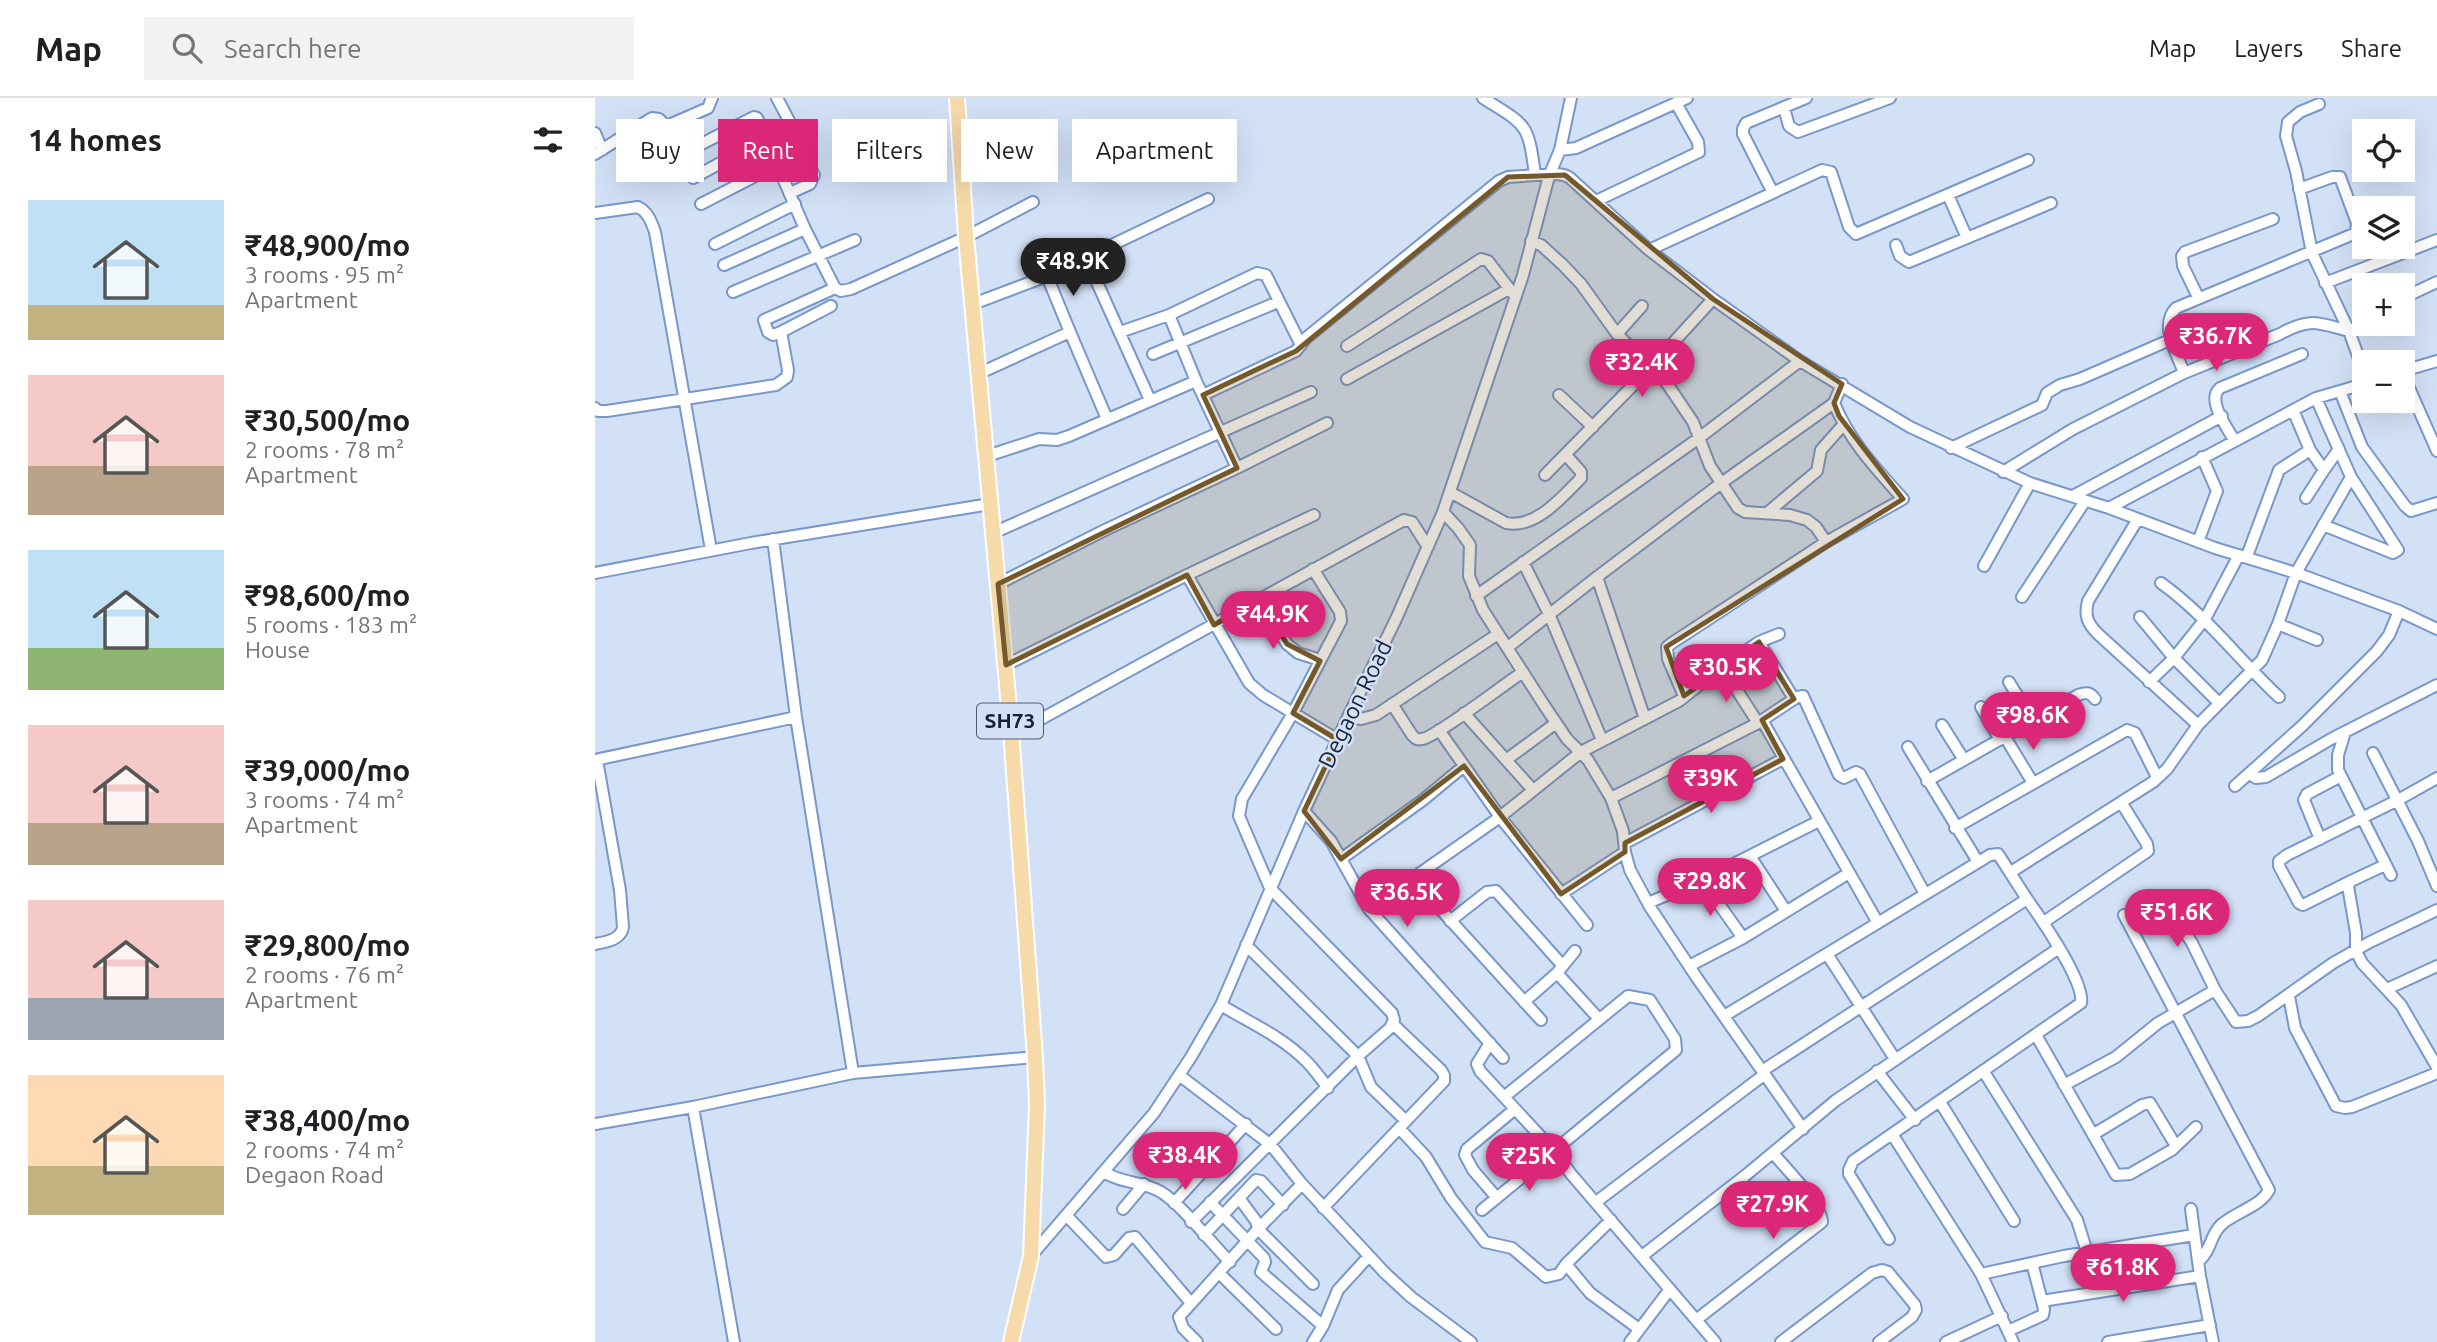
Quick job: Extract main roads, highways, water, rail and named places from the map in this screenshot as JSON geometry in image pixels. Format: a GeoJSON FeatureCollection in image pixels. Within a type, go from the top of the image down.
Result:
{"type":"FeatureCollection","features":[{"type":"Feature","properties":{"kind":"main road","name":"SH73"},"geometry":{"type":"LineString","coordinates":[[957,98],[966,237],[1006,665],[1035,1057],[1037,1105],[1031,1256],[1011,1342]]}}]}
